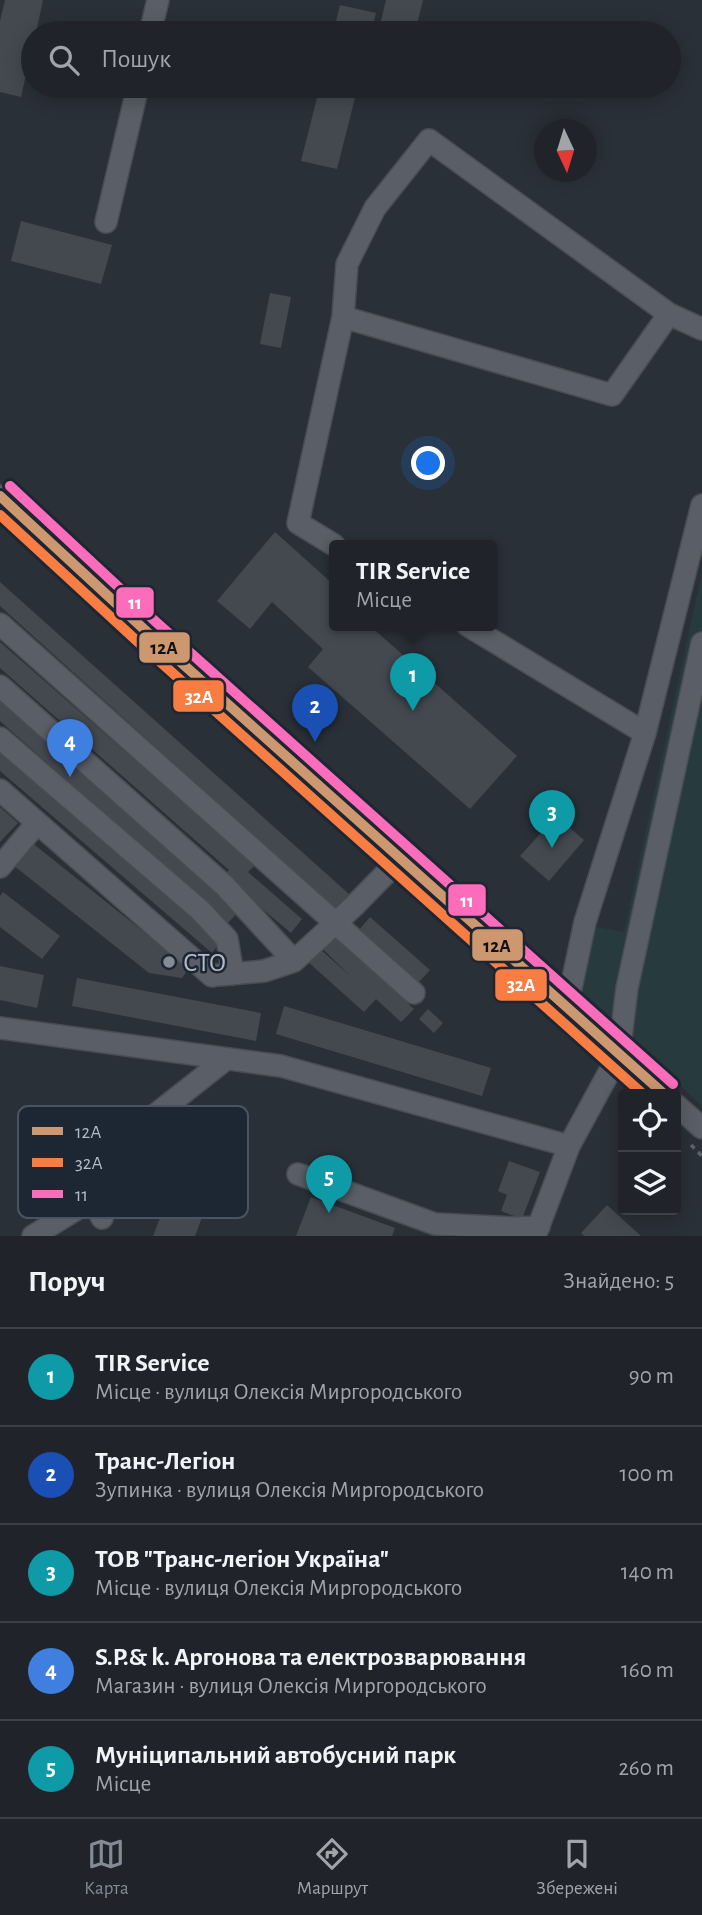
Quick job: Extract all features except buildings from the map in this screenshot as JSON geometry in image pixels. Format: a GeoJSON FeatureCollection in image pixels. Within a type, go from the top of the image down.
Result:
{"type":"FeatureCollection","features":[{"type":"Feature","properties":{"kind":"street"},"geometry":{"type":"LineString","coordinates":[[153,21],[158,0]]}},
{"type":"Feature","properties":{"kind":"street"},"geometry":{"type":"LineString","coordinates":[[106,222],[135,98]]}},
{"type":"Feature","properties":{"kind":"street"},"geometry":{"type":"LineString","coordinates":[[329,542],[298,523],[343,317],[347,264],[375,208],[429,140],[669,314],[702,330]]}},
{"type":"Feature","properties":{"kind":"street"},"geometry":{"type":"LineString","coordinates":[[343,317],[612,396],[669,314]]}},
{"type":"Feature","properties":{"kind":"street"},"geometry":{"type":"LineString","coordinates":[[0,496],[147,632],[658,1089]]}},
{"type":"Feature","properties":{"kind":"street"},"geometry":{"type":"LineString","coordinates":[[568,1007],[585,922],[645,733],[702,505]]}},
{"type":"Feature","properties":{"kind":"street"},"geometry":{"type":"LineString","coordinates":[[0,624],[414,993]]}},
{"type":"Feature","properties":{"kind":"street"},"geometry":{"type":"LineString","coordinates":[[477,631],[645,733]]}},
{"type":"Feature","properties":{"kind":"street"},"geometry":{"type":"LineString","coordinates":[[298,1174],[432,1230],[515,1228],[537,1231],[569,1146],[619,1054],[626,988],[702,643]]}},
{"type":"Feature","properties":{"kind":"street"},"geometry":{"type":"LineString","coordinates":[[0,686],[225,886],[295,961]]}},
{"type":"Feature","properties":{"kind":"street"},"geometry":{"type":"LineString","coordinates":[[0,738],[200,910],[227,939],[214,976]]}},
{"type":"Feature","properties":{"kind":"street"},"geometry":{"type":"LineString","coordinates":[[0,790],[214,976],[264,971],[295,961],[401,858]]}},
{"type":"Feature","properties":{"kind":"street"},"geometry":{"type":"LineString","coordinates":[[0,867],[37,823]]}},
{"type":"Feature","properties":{"kind":"street"},"geometry":{"type":"LineString","coordinates":[[0,1028],[281,1066],[569,1146]]}},
{"type":"Feature","properties":{"kind":"street"},"geometry":{"type":"LineString","coordinates":[[167,1106],[226,1059]]}},
{"type":"Feature","properties":{"kind":"street"},"geometry":{"type":"LineString","coordinates":[[681,1109],[702,1128]]}},
{"type":"Feature","properties":{"kind":"street"},"geometry":{"type":"LineString","coordinates":[[33,1236],[62,1218]]}},
{"type":"Feature","properties":{"kind":"green space"},"geometry":{"type":"Polygon","coordinates":[[[702,572],[702,1106],[579,990],[596,927],[624,932],[702,572]]]}},
{"type":"Feature","properties":{"kind":"transit line","name":"11"},"geometry":{"type":"LineString","coordinates":[[10,486],[156,622],[673,1084]]}},
{"type":"Feature","properties":{"kind":"transit line","name":"12А"},"geometry":{"type":"LineString","coordinates":[[0,496],[147,632],[658,1089]]}},
{"type":"Feature","properties":{"kind":"transit line","name":"32А"},"geometry":{"type":"LineString","coordinates":[[0,515],[637,1089]]}},
{"type":"Feature","properties":{"kind":"place","name":"TIR Service"},"geometry":{"type":"Point","coordinates":[413,711]}},
{"type":"Feature","properties":{"kind":"place","name":"Транс-Легіон"},"geometry":{"type":"Point","coordinates":[315,742]}},
{"type":"Feature","properties":{"kind":"place","name":"S.P.& k. Аргонова та електрозварювання"},"geometry":{"type":"Point","coordinates":[70,777]}},
{"type":"Feature","properties":{"kind":"place","name":"ТОВ \"Транс-легіон Україна\""},"geometry":{"type":"Point","coordinates":[552,848]}},
{"type":"Feature","properties":{"kind":"place","name":"СТО"},"geometry":{"type":"Point","coordinates":[169,962]}},
{"type":"Feature","properties":{"kind":"place","name":"Муніципальний автобусний парк"},"geometry":{"type":"Point","coordinates":[329,1213]}}]}
